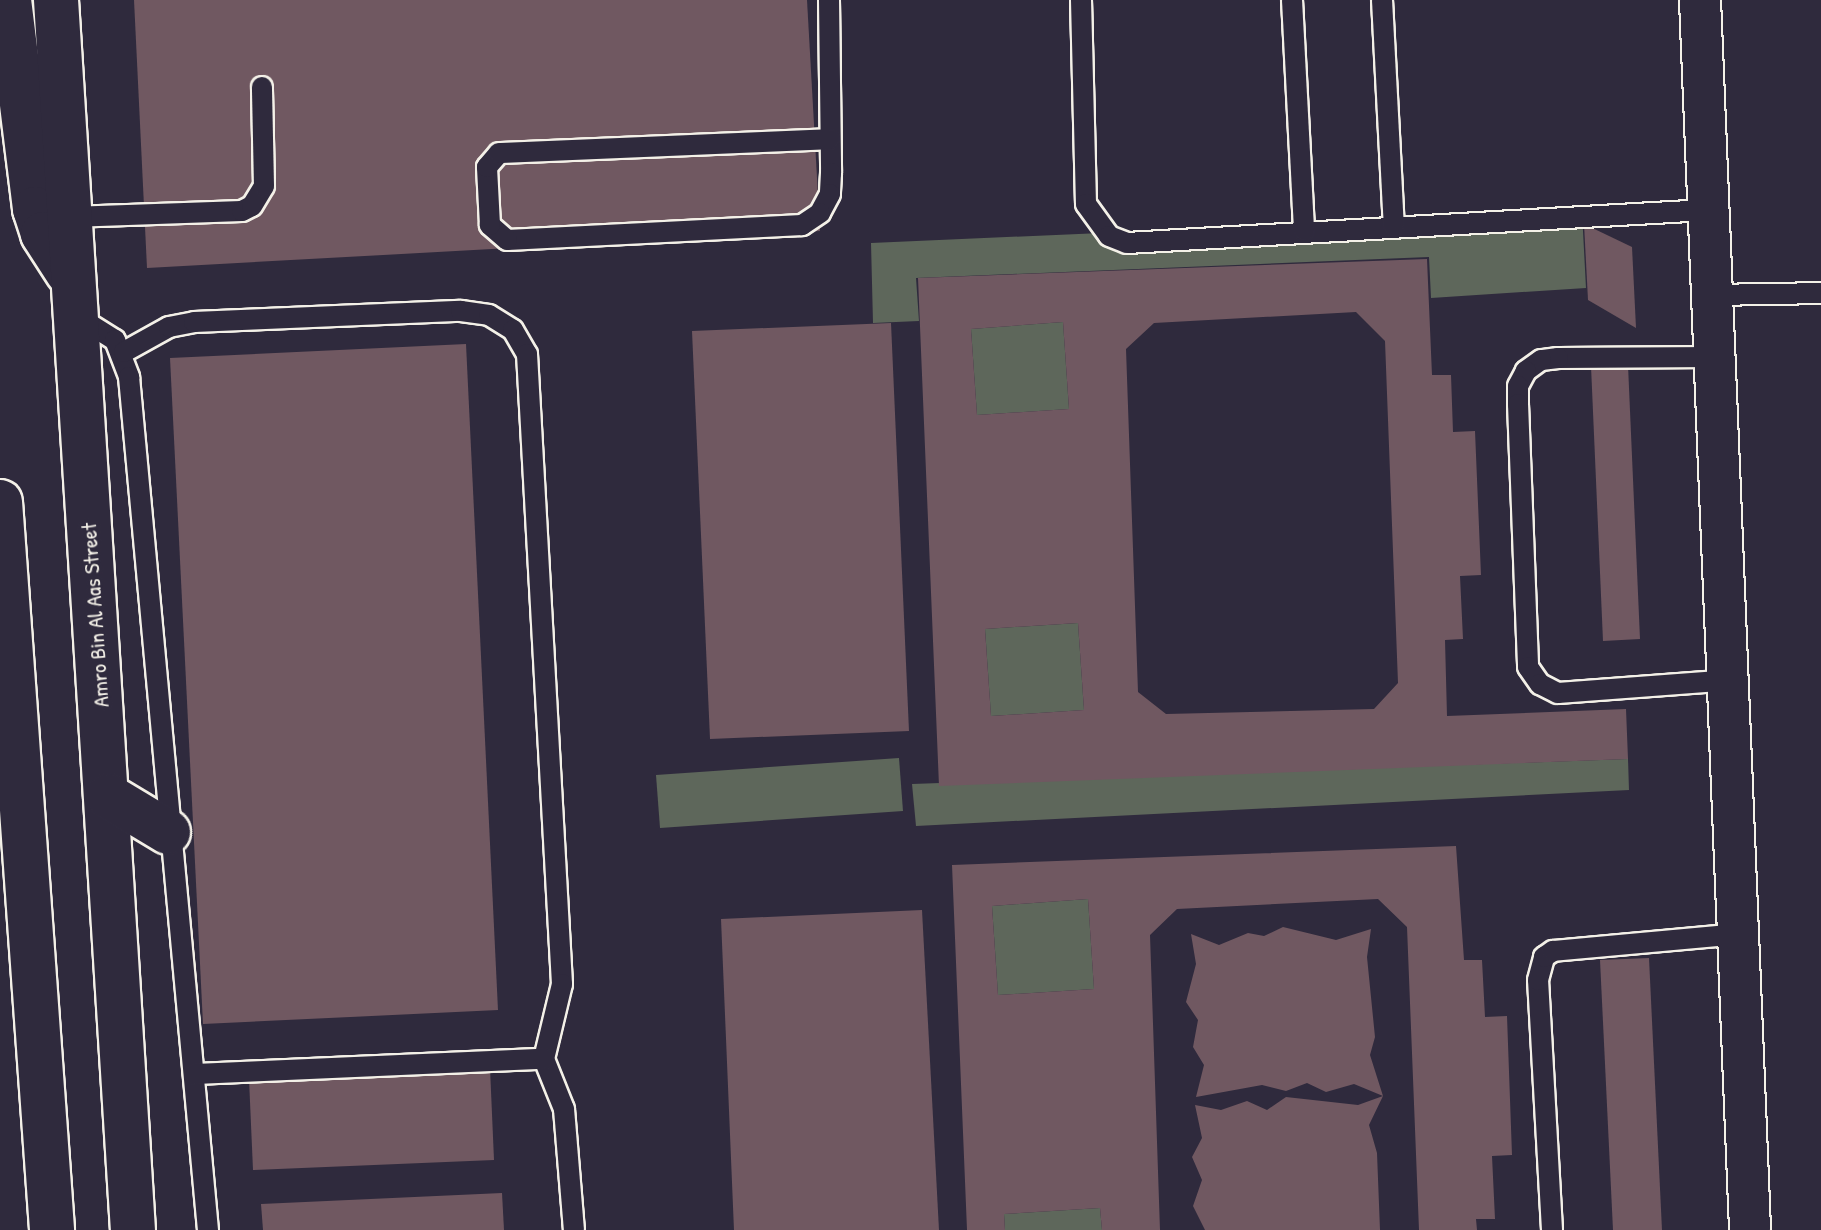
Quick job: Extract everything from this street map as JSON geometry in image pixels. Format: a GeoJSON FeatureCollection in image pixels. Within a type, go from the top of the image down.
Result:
{"type":"FeatureCollection","features":[{"type":"Feature","properties":{"kind":"main road"},"geometry":{"type":"LineString","coordinates":[[9,0],[35,209],[72,296]]}},
{"type":"Feature","properties":{"kind":"main road","name":"Amro Bin Al Aas Street"},"geometry":{"type":"LineString","coordinates":[[56,0],[66,107],[72,296],[108,796],[133,1230]]}},
{"type":"Feature","properties":{"kind":"main road"},"geometry":{"type":"LineString","coordinates":[[66,107],[87,64],[86,0]]}},
{"type":"Feature","properties":{"kind":"main road"},"geometry":{"type":"LineString","coordinates":[[0,502],[52,1230]]}},
{"type":"Feature","properties":{"kind":"main road"},"geometry":{"type":"LineString","coordinates":[[108,796],[168,832]]}},
{"type":"Feature","properties":{"kind":"street"},"geometry":{"type":"LineString","coordinates":[[1700,0],[1750,1230]]}},
{"type":"Feature","properties":{"kind":"lane"},"geometry":{"type":"LineString","coordinates":[[829,0],[830,139],[830,194],[820,213],[802,225],[507,240],[490,225],[487,167],[499,153],[830,139]]}},
{"type":"Feature","properties":{"kind":"lane"},"geometry":{"type":"LineString","coordinates":[[1081,0],[1086,204],[1094,223],[1127,243],[1707,210]]}},
{"type":"Feature","properties":{"kind":"lane"},"geometry":{"type":"LineString","coordinates":[[1292,0],[1304,231]]}},
{"type":"Feature","properties":{"kind":"lane"},"geometry":{"type":"LineString","coordinates":[[1382,0],[1394,227]]}},
{"type":"Feature","properties":{"kind":"lane"},"geometry":{"type":"LineString","coordinates":[[70,217],[242,211],[252,206],[264,186],[262,87]]}},
{"type":"Feature","properties":{"kind":"lane"},"geometry":{"type":"LineString","coordinates":[[1711,295],[1821,293]]}},
{"type":"Feature","properties":{"kind":"lane"},"geometry":{"type":"LineString","coordinates":[[72,296],[124,352],[208,1230]]}},
{"type":"Feature","properties":{"kind":"lane"},"geometry":{"type":"LineString","coordinates":[[124,352],[169,327],[194,322],[461,311],[489,315],[513,330],[527,354],[562,984],[544,1059],[564,1109],[574,1230]]}},
{"type":"Feature","properties":{"kind":"lane"},"geometry":{"type":"LineString","coordinates":[[1714,357],[1558,358],[1541,360],[1526,371],[1518,386],[1518,404],[1528,667],[1540,684],[1558,693],[1729,680]]}},
{"type":"Feature","properties":{"kind":"lane"},"geometry":{"type":"LineString","coordinates":[[1552,1230],[1538,980],[1544,957],[1553,951],[1740,934]]}},
{"type":"Feature","properties":{"kind":"lane"},"geometry":{"type":"LineString","coordinates":[[194,1074],[544,1059]]}},
{"type":"Feature","properties":{"kind":"green space"},"geometry":{"type":"Polygon","coordinates":[[[1582,212],[1586,288],[1431,298],[1429,257],[916,278],[919,321],[873,323],[871,243],[1582,212]]]}},
{"type":"Feature","properties":{"kind":"green space"},"geometry":{"type":"Polygon","coordinates":[[[1063,322],[1069,409],[977,415],[971,329],[1063,322]]]}},
{"type":"Feature","properties":{"kind":"green space"},"geometry":{"type":"Polygon","coordinates":[[[1078,623],[1084,710],[991,716],[985,629],[1078,623]]]}},
{"type":"Feature","properties":{"kind":"green space"},"geometry":{"type":"Polygon","coordinates":[[[899,758],[903,811],[660,828],[656,775],[899,758]]]}},
{"type":"Feature","properties":{"kind":"green space"},"geometry":{"type":"Polygon","coordinates":[[[1628,759],[1629,790],[916,826],[912,784],[1628,759]]]}},
{"type":"Feature","properties":{"kind":"green space"},"geometry":{"type":"Polygon","coordinates":[[[1088,899],[1094,989],[998,995],[992,906],[1088,899]]]}},
{"type":"Feature","properties":{"kind":"green space"},"geometry":{"type":"Polygon","coordinates":[[[1100,1208],[1102,1230],[1005,1230],[1004,1214],[1100,1208]]]}},
{"type":"Feature","properties":{"kind":"building"},"geometry":{"type":"Polygon","coordinates":[[[134,0],[807,0],[820,231],[147,268],[134,0]]]}},
{"type":"Feature","properties":{"kind":"building"},"geometry":{"type":"Polygon","coordinates":[[[1584,224],[1632,247],[1636,328],[1588,300],[1584,224]]]}},
{"type":"Feature","properties":{"kind":"building"},"geometry":{"type":"Polygon","coordinates":[[[1427,259],[1432,375],[1451,375],[1453,432],[1475,431],[1481,575],[1460,576],[1463,639],[1445,640],[1447,716],[1626,709],[1628,759],[939,786],[918,278],[1427,259]],[[1356,312],[1154,323],[1126,349],[1138,692],[1166,714],[1374,709],[1398,683],[1385,341],[1356,312]],[[1063,322],[971,329],[977,415],[1069,409],[1063,322]],[[1078,623],[985,629],[991,716],[1084,710],[1078,623]]]}},
{"type":"Feature","properties":{"kind":"building"},"geometry":{"type":"Polygon","coordinates":[[[891,323],[909,731],[710,739],[692,331],[891,323]]]}},
{"type":"Feature","properties":{"kind":"building"},"geometry":{"type":"Polygon","coordinates":[[[466,344],[498,1010],[203,1024],[170,358],[466,344]]]}},
{"type":"Feature","properties":{"kind":"building"},"geometry":{"type":"Polygon","coordinates":[[[1628,365],[1640,639],[1603,641],[1591,366],[1628,365]]]}},
{"type":"Feature","properties":{"kind":"building"},"geometry":{"type":"Polygon","coordinates":[[[1456,846],[1464,960],[1482,960],[1485,1017],[1507,1016],[1512,1155],[1492,1156],[1495,1219],[1476,1219],[1477,1230],[1419,1230],[1407,927],[1378,899],[1177,909],[1150,935],[1160,1230],[1102,1230],[1100,1208],[1004,1214],[1005,1230],[967,1230],[952,865],[1456,846]],[[1088,899],[992,906],[998,995],[1094,989],[1088,899]]]}},
{"type":"Feature","properties":{"kind":"building"},"geometry":{"type":"Polygon","coordinates":[[[922,910],[939,1230],[734,1230],[721,919],[922,910]]]}},
{"type":"Feature","properties":{"kind":"building"},"geometry":{"type":"Polygon","coordinates":[[[1283,927],[1336,940],[1371,929],[1367,957],[1375,1037],[1370,1055],[1383,1096],[1354,1084],[1326,1092],[1307,1083],[1286,1091],[1262,1085],[1196,1097],[1204,1065],[1193,1047],[1198,1020],[1186,1002],[1196,964],[1191,934],[1219,945],[1248,933],[1264,936],[1283,927]]]}},
{"type":"Feature","properties":{"kind":"building"},"geometry":{"type":"Polygon","coordinates":[[[1649,958],[1662,1230],[1613,1230],[1600,960],[1649,958]]]}},
{"type":"Feature","properties":{"kind":"building"},"geometry":{"type":"Polygon","coordinates":[[[490,1068],[494,1160],[253,1170],[249,1079],[490,1068]]]}},
{"type":"Feature","properties":{"kind":"building"},"geometry":{"type":"Polygon","coordinates":[[[1383,1096],[1369,1125],[1377,1153],[1380,1230],[1205,1230],[1193,1206],[1202,1180],[1192,1157],[1202,1138],[1195,1105],[1221,1110],[1247,1101],[1267,1110],[1286,1097],[1358,1105],[1383,1096]]]}},
{"type":"Feature","properties":{"kind":"building"},"geometry":{"type":"Polygon","coordinates":[[[502,1193],[504,1230],[263,1230],[261,1204],[502,1193]]]}}]}
